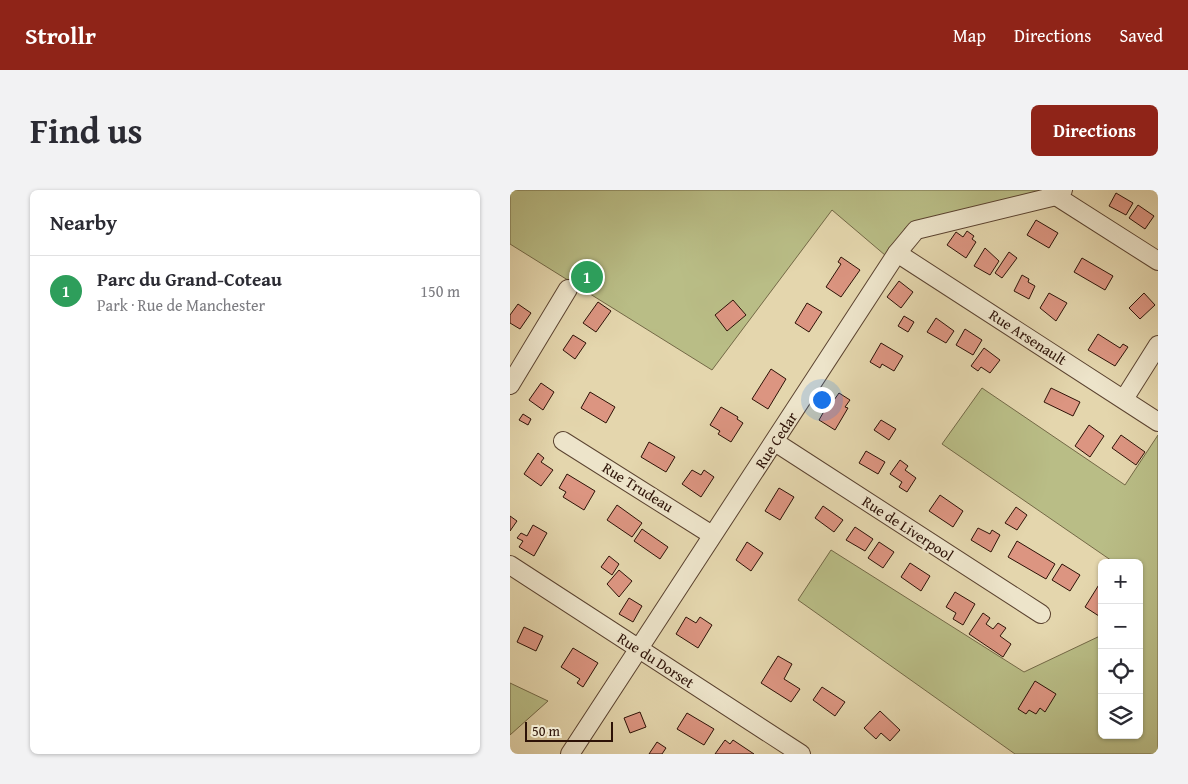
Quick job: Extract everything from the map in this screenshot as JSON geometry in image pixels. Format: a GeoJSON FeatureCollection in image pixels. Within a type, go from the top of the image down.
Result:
{"type":"FeatureCollection","features":[{"type":"Feature","properties":{"kind":"street","name":"Rue Cedar"},"geometry":{"type":"LineString","coordinates":[[570,754],[898,253],[916,230],[1060,193]]}},
{"type":"Feature","properties":{"kind":"street"},"geometry":{"type":"LineString","coordinates":[[1060,193],[1158,262]]}},
{"type":"Feature","properties":{"kind":"street","name":"Rue Arsenault"},"geometry":{"type":"LineString","coordinates":[[898,253],[1158,422]]}},
{"type":"Feature","properties":{"kind":"street"},"geometry":{"type":"LineString","coordinates":[[510,385],[568,290]]}},
{"type":"Feature","properties":{"kind":"street"},"geometry":{"type":"LineString","coordinates":[[1124,399],[1158,345]]}},
{"type":"Feature","properties":{"kind":"street","name":"Rue Trudeau"},"geometry":{"type":"LineString","coordinates":[[563,441],[712,535]]}},
{"type":"Feature","properties":{"kind":"street","name":"Rue de Liverpool"},"geometry":{"type":"LineString","coordinates":[[775,442],[1041,614]]}},
{"type":"Feature","properties":{"kind":"street","name":"Rue du Dorset"},"geometry":{"type":"LineString","coordinates":[[510,565],[801,754]]}},
{"type":"Feature","properties":{"kind":"green space"},"geometry":{"type":"Polygon","coordinates":[[[510,190],[1043,190],[905,228],[892,261],[832,210],[712,370],[510,244],[510,190]]]}},
{"type":"Feature","properties":{"kind":"green space"},"geometry":{"type":"Polygon","coordinates":[[[982,388],[1125,485],[1158,435],[1158,754],[1015,754],[798,600],[831,550],[1024,672],[1098,637],[1098,739],[1143,739],[1143,559],[1109,559],[942,444],[982,388]]]}},
{"type":"Feature","properties":{"kind":"green space"},"geometry":{"type":"Polygon","coordinates":[[[510,683],[548,701],[510,735],[510,683]]]}},
{"type":"Feature","properties":{"kind":"building"},"geometry":{"type":"Polygon","coordinates":[[[1116,193],[1133,203],[1126,215],[1109,206],[1116,193]]]}},
{"type":"Feature","properties":{"kind":"building"},"geometry":{"type":"Polygon","coordinates":[[[1138,205],[1154,216],[1145,229],[1129,218],[1138,205]]]}},
{"type":"Feature","properties":{"kind":"building"},"geometry":{"type":"Polygon","coordinates":[[[1036,220],[1058,233],[1049,248],[1027,235],[1036,220]]]}},
{"type":"Feature","properties":{"kind":"building"},"geometry":{"type":"Polygon","coordinates":[[[967,231],[974,236],[972,239],[976,242],[966,258],[947,245],[956,232],[963,237],[967,231]]]}},
{"type":"Feature","properties":{"kind":"building"},"geometry":{"type":"Polygon","coordinates":[[[985,248],[999,261],[990,275],[974,266],[985,248]]]}},
{"type":"Feature","properties":{"kind":"building"},"geometry":{"type":"Polygon","coordinates":[[[1009,252],[1017,258],[1002,278],[995,273],[1009,252]]]}},
{"type":"Feature","properties":{"kind":"building"},"geometry":{"type":"Polygon","coordinates":[[[841,257],[860,270],[841,297],[826,287],[841,264],[838,262],[841,257]]]}},
{"type":"Feature","properties":{"kind":"building"},"geometry":{"type":"Polygon","coordinates":[[[1082,258],[1113,276],[1105,290],[1074,272],[1082,258]]]}},
{"type":"Feature","properties":{"kind":"building"},"geometry":{"type":"Polygon","coordinates":[[[1022,275],[1035,286],[1029,299],[1014,291],[1022,275]]]}},
{"type":"Feature","properties":{"kind":"building"},"geometry":{"type":"Polygon","coordinates":[[[899,281],[913,292],[901,308],[887,297],[899,281]]]}},
{"type":"Feature","properties":{"kind":"building"},"geometry":{"type":"Polygon","coordinates":[[[1049,293],[1067,303],[1056,321],[1040,308],[1049,293]]]}},
{"type":"Feature","properties":{"kind":"building"},"geometry":{"type":"Polygon","coordinates":[[[1144,293],[1155,305],[1140,319],[1129,308],[1144,293]]]}},
{"type":"Feature","properties":{"kind":"building"},"geometry":{"type":"Polygon","coordinates":[[[733,300],[746,315],[727,331],[715,315],[733,300]]]}},
{"type":"Feature","properties":{"kind":"building"},"geometry":{"type":"Polygon","coordinates":[[[598,302],[611,311],[596,332],[583,323],[598,302]]]}},
{"type":"Feature","properties":{"kind":"building"},"geometry":{"type":"Polygon","coordinates":[[[807,303],[822,312],[809,332],[795,323],[807,303]]]}},
{"type":"Feature","properties":{"kind":"building"},"geometry":{"type":"Polygon","coordinates":[[[518,304],[531,313],[520,329],[510,323],[510,315],[518,304]]]}},
{"type":"Feature","properties":{"kind":"building"},"geometry":{"type":"Polygon","coordinates":[[[904,316],[914,322],[908,332],[898,326],[904,316]]]}},
{"type":"Feature","properties":{"kind":"building"},"geometry":{"type":"Polygon","coordinates":[[[936,318],[954,331],[946,343],[927,332],[936,318]]]}},
{"type":"Feature","properties":{"kind":"building"},"geometry":{"type":"Polygon","coordinates":[[[965,329],[982,340],[973,355],[956,345],[965,329]]]}},
{"type":"Feature","properties":{"kind":"building"},"geometry":{"type":"Polygon","coordinates":[[[1098,334],[1120,348],[1123,344],[1128,347],[1115,366],[1088,350],[1098,334]]]}},
{"type":"Feature","properties":{"kind":"building"},"geometry":{"type":"Polygon","coordinates":[[[573,335],[586,343],[575,359],[563,350],[573,335]]]}},
{"type":"Feature","properties":{"kind":"building"},"geometry":{"type":"Polygon","coordinates":[[[881,343],[903,356],[894,371],[882,364],[880,368],[870,362],[881,343]]]}},
{"type":"Feature","properties":{"kind":"building"},"geometry":{"type":"Polygon","coordinates":[[[984,348],[1000,360],[990,373],[981,367],[978,371],[971,366],[984,348]]]}},
{"type":"Feature","properties":{"kind":"building"},"geometry":{"type":"Polygon","coordinates":[[[771,369],[786,379],[768,409],[752,399],[771,369]]]}},
{"type":"Feature","properties":{"kind":"building"},"geometry":{"type":"Polygon","coordinates":[[[541,383],[554,392],[543,410],[529,400],[541,383]]]}},
{"type":"Feature","properties":{"kind":"building"},"geometry":{"type":"Polygon","coordinates":[[[1051,388],[1080,402],[1073,416],[1044,402],[1051,388]]]}},
{"type":"Feature","properties":{"kind":"building"},"geometry":{"type":"Polygon","coordinates":[[[590,392],[615,407],[606,423],[581,408],[590,392]]]}},
{"type":"Feature","properties":{"kind":"building"},"geometry":{"type":"Polygon","coordinates":[[[839,393],[850,400],[845,407],[848,408],[835,430],[819,420],[831,399],[834,400],[839,393]]]}},
{"type":"Feature","properties":{"kind":"building"},"geometry":{"type":"Polygon","coordinates":[[[721,407],[738,417],[737,419],[743,423],[731,442],[718,434],[720,431],[710,425],[721,407]]]}},
{"type":"Feature","properties":{"kind":"building"},"geometry":{"type":"Polygon","coordinates":[[[523,414],[531,419],[528,425],[519,420],[523,414]]]}},
{"type":"Feature","properties":{"kind":"building"},"geometry":{"type":"Polygon","coordinates":[[[881,420],[896,429],[889,440],[874,430],[881,420]]]}},
{"type":"Feature","properties":{"kind":"building"},"geometry":{"type":"Polygon","coordinates":[[[1089,425],[1104,436],[1090,457],[1075,446],[1089,425]]]}},
{"type":"Feature","properties":{"kind":"building"},"geometry":{"type":"Polygon","coordinates":[[[1121,435],[1145,452],[1136,465],[1112,448],[1121,435]]]}},
{"type":"Feature","properties":{"kind":"building"},"geometry":{"type":"Polygon","coordinates":[[[649,442],[675,457],[666,472],[641,457],[649,442]]]}},
{"type":"Feature","properties":{"kind":"building"},"geometry":{"type":"Polygon","coordinates":[[[866,451],[885,462],[878,474],[859,463],[866,451]]]}},
{"type":"Feature","properties":{"kind":"building"},"geometry":{"type":"Polygon","coordinates":[[[538,453],[544,458],[541,462],[553,470],[541,486],[524,474],[538,453]]]}},
{"type":"Feature","properties":{"kind":"building"},"geometry":{"type":"Polygon","coordinates":[[[900,460],[908,466],[905,470],[916,478],[907,492],[899,487],[902,482],[890,474],[900,460]]]}},
{"type":"Feature","properties":{"kind":"building"},"geometry":{"type":"Polygon","coordinates":[[[692,470],[701,475],[704,470],[714,477],[701,497],[682,484],[692,470]]]}},
{"type":"Feature","properties":{"kind":"building"},"geometry":{"type":"Polygon","coordinates":[[[567,474],[595,491],[584,510],[563,497],[566,492],[559,488],[567,474]]]}},
{"type":"Feature","properties":{"kind":"building"},"geometry":{"type":"Polygon","coordinates":[[[779,488],[794,497],[780,520],[765,511],[779,488]]]}},
{"type":"Feature","properties":{"kind":"building"},"geometry":{"type":"Polygon","coordinates":[[[940,495],[963,511],[953,527],[929,511],[940,495]]]}},
{"type":"Feature","properties":{"kind":"building"},"geometry":{"type":"Polygon","coordinates":[[[617,505],[642,523],[632,537],[607,520],[617,505]]]}},
{"type":"Feature","properties":{"kind":"building"},"geometry":{"type":"Polygon","coordinates":[[[823,506],[843,520],[834,532],[815,518],[823,506]]]}},
{"type":"Feature","properties":{"kind":"building"},"geometry":{"type":"Polygon","coordinates":[[[1016,507],[1027,515],[1017,530],[1005,523],[1016,507]]]}},
{"type":"Feature","properties":{"kind":"building"},"geometry":{"type":"Polygon","coordinates":[[[510,516],[517,521],[510,531],[510,516]]]}},
{"type":"Feature","properties":{"kind":"building"},"geometry":{"type":"Polygon","coordinates":[[[533,525],[547,533],[534,556],[519,547],[523,541],[517,538],[521,533],[527,536],[533,525]]]}},
{"type":"Feature","properties":{"kind":"building"},"geometry":{"type":"Polygon","coordinates":[[[855,527],[873,539],[865,551],[846,540],[855,527]]]}},
{"type":"Feature","properties":{"kind":"building"},"geometry":{"type":"Polygon","coordinates":[[[978,528],[990,534],[992,530],[1000,535],[991,552],[971,540],[978,528]]]}},
{"type":"Feature","properties":{"kind":"building"},"geometry":{"type":"Polygon","coordinates":[[[642,529],[668,547],[660,559],[634,541],[642,529]]]}},
{"type":"Feature","properties":{"kind":"building"},"geometry":{"type":"Polygon","coordinates":[[[1017,541],[1055,564],[1046,579],[1008,557],[1017,541]]]}},
{"type":"Feature","properties":{"kind":"building"},"geometry":{"type":"Polygon","coordinates":[[[747,542],[763,553],[751,571],[736,560],[747,542]]]}},
{"type":"Feature","properties":{"kind":"building"},"geometry":{"type":"Polygon","coordinates":[[[879,542],[894,552],[883,568],[868,558],[879,542]]]}},
{"type":"Feature","properties":{"kind":"building"},"geometry":{"type":"Polygon","coordinates":[[[609,556],[619,564],[612,575],[601,567],[609,556]]]}},
{"type":"Feature","properties":{"kind":"building"},"geometry":{"type":"Polygon","coordinates":[[[910,563],[930,576],[921,591],[901,577],[910,563]]]}},
{"type":"Feature","properties":{"kind":"building"},"geometry":{"type":"Polygon","coordinates":[[[1062,564],[1080,575],[1070,591],[1052,580],[1062,564]]]}},
{"type":"Feature","properties":{"kind":"building"},"geometry":{"type":"Polygon","coordinates":[[[619,570],[632,581],[619,597],[607,584],[619,570]]]}},
{"type":"Feature","properties":{"kind":"building"},"geometry":{"type":"Polygon","coordinates":[[[1098,586],[1098,615],[1085,607],[1098,586]]]}},
{"type":"Feature","properties":{"kind":"building"},"geometry":{"type":"Polygon","coordinates":[[[955,592],[975,604],[963,625],[953,619],[956,613],[946,607],[955,592]]]}},
{"type":"Feature","properties":{"kind":"building"},"geometry":{"type":"Polygon","coordinates":[[[629,598],[642,606],[633,622],[619,614],[629,598]]]}},
{"type":"Feature","properties":{"kind":"building"},"geometry":{"type":"Polygon","coordinates":[[[983,613],[990,618],[986,624],[993,629],[998,623],[1006,628],[1000,636],[1011,644],[1003,657],[969,634],[983,613]]]}},
{"type":"Feature","properties":{"kind":"building"},"geometry":{"type":"Polygon","coordinates":[[[686,617],[696,623],[700,617],[712,625],[698,648],[676,634],[686,617]]]}},
{"type":"Feature","properties":{"kind":"building"},"geometry":{"type":"Polygon","coordinates":[[[524,627],[543,636],[536,651],[517,642],[524,627]]]}},
{"type":"Feature","properties":{"kind":"building"},"geometry":{"type":"Polygon","coordinates":[[[573,648],[598,663],[583,687],[577,683],[580,679],[561,667],[573,648]]]}},
{"type":"Feature","properties":{"kind":"building"},"geometry":{"type":"Polygon","coordinates":[[[778,656],[792,664],[784,679],[800,689],[791,702],[761,683],[778,656]]]}},
{"type":"Feature","properties":{"kind":"building"},"geometry":{"type":"Polygon","coordinates":[[[1035,681],[1056,694],[1045,712],[1040,708],[1036,714],[1029,710],[1026,714],[1018,709],[1035,681]]]}},
{"type":"Feature","properties":{"kind":"building"},"geometry":{"type":"Polygon","coordinates":[[[822,687],[845,702],[835,716],[813,700],[822,687]]]}},
{"type":"Feature","properties":{"kind":"building"},"geometry":{"type":"Polygon","coordinates":[[[880,711],[900,730],[890,741],[881,733],[876,739],[864,728],[880,711]]]}},
{"type":"Feature","properties":{"kind":"building"},"geometry":{"type":"Polygon","coordinates":[[[640,712],[646,727],[630,733],[624,718],[640,712]]]}},
{"type":"Feature","properties":{"kind":"building"},"geometry":{"type":"Polygon","coordinates":[[[687,713],[714,729],[704,745],[677,729],[687,713]]]}},
{"type":"Feature","properties":{"kind":"building"},"geometry":{"type":"Polygon","coordinates":[[[725,740],[730,744],[733,740],[754,754],[715,754],[725,740]]]}},
{"type":"Feature","properties":{"kind":"building"},"geometry":{"type":"Polygon","coordinates":[[[657,742],[666,748],[662,754],[649,754],[657,742]]]}},
{"type":"Feature","properties":{"kind":"place","name":"Parc du Grand-Coteau"},"geometry":{"type":"Point","coordinates":[587,277]}}]}
